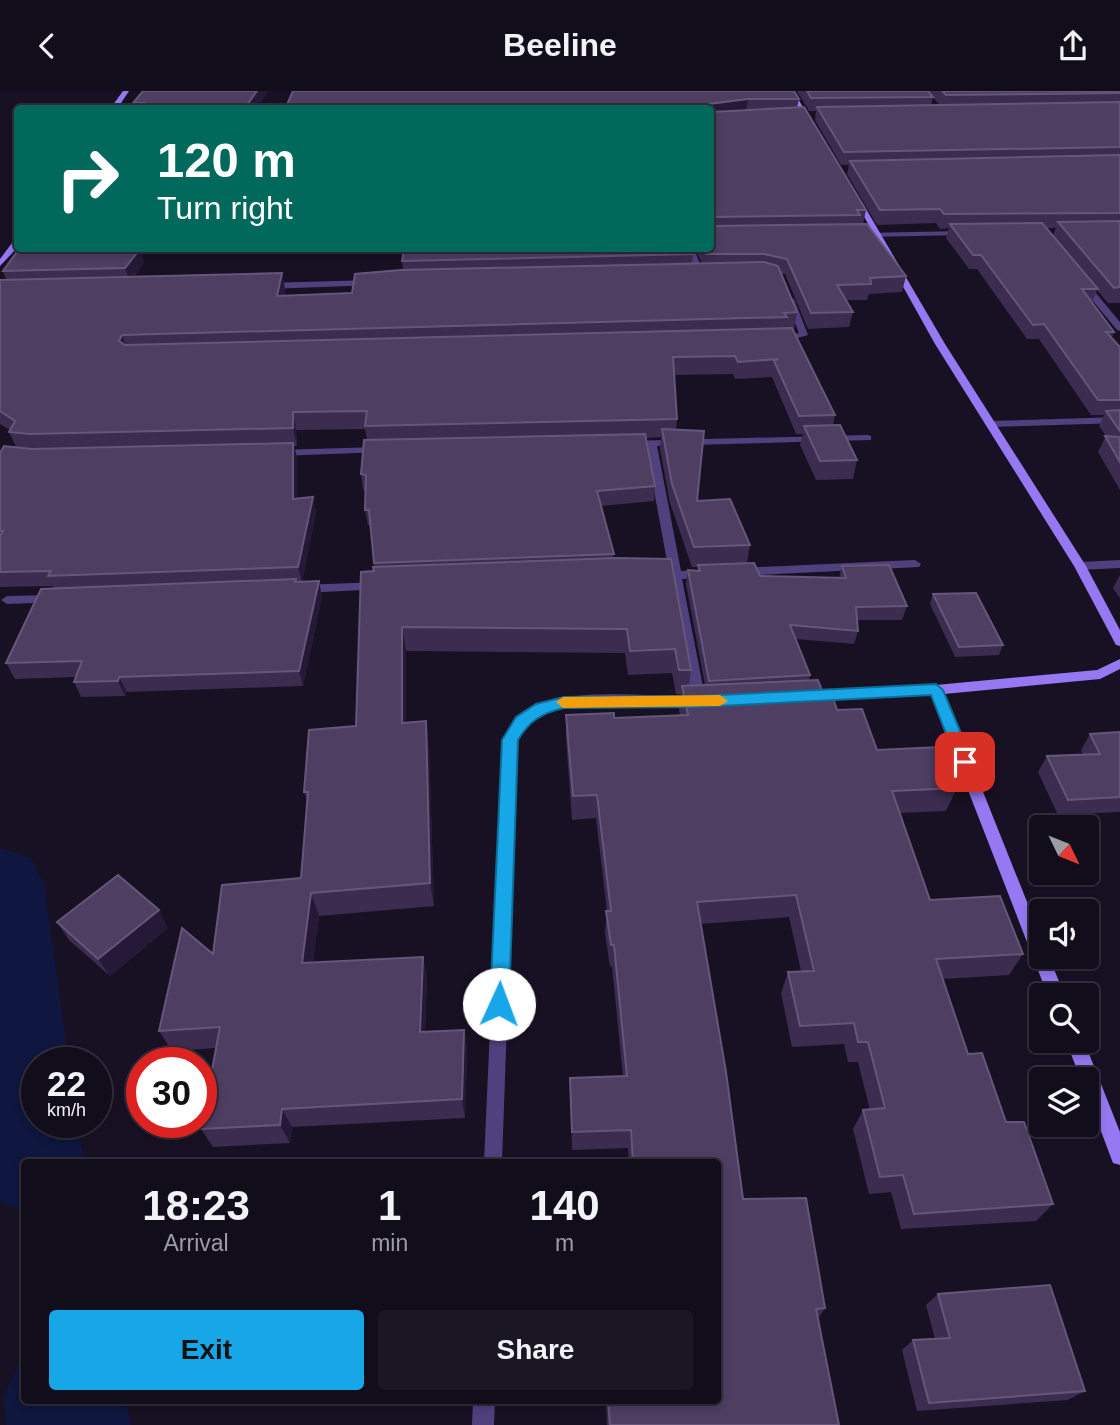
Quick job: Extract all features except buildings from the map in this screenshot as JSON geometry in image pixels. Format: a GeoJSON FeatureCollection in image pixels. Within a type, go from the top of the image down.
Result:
{"type":"FeatureCollection","features":[{"type":"Feature","properties":{"kind":"street"},"geometry":{"type":"LineString","coordinates":[[792,91],[819,137]]}},
{"type":"Feature","properties":{"kind":"street"},"geometry":{"type":"LineString","coordinates":[[793,115],[819,115]]}},
{"type":"Feature","properties":{"kind":"street"},"geometry":{"type":"LineString","coordinates":[[852,191],[940,344],[1080,566],[1120,642]]}},
{"type":"Feature","properties":{"kind":"street"},"geometry":{"type":"LineString","coordinates":[[849,235],[973,233]]}},
{"type":"Feature","properties":{"kind":"street"},"geometry":{"type":"LineString","coordinates":[[0,264],[14,246]]}},
{"type":"Feature","properties":{"kind":"street"},"geometry":{"type":"LineString","coordinates":[[691,252],[700,274]]}},
{"type":"Feature","properties":{"kind":"street"},"geometry":{"type":"LineString","coordinates":[[687,274],[722,274]]}},
{"type":"Feature","properties":{"kind":"street"},"geometry":{"type":"LineString","coordinates":[[1076,275],[1120,328]]}},
{"type":"Feature","properties":{"kind":"street"},"geometry":{"type":"LineString","coordinates":[[256,286],[379,283]]}},
{"type":"Feature","properties":{"kind":"street"},"geometry":{"type":"LineString","coordinates":[[763,341],[791,340],[804,335],[785,290]]}},
{"type":"Feature","properties":{"kind":"street"},"geometry":{"type":"LineString","coordinates":[[990,424],[1120,420]]}},
{"type":"Feature","properties":{"kind":"street"},"geometry":{"type":"LineString","coordinates":[[609,445],[867,438]]}},
{"type":"Feature","properties":{"kind":"street"},"geometry":{"type":"LineString","coordinates":[[493,1159],[510,740],[521,721],[541,708],[564,702],[705,701],[674,575],[651,444]]}},
{"type":"Feature","properties":{"kind":"street"},"geometry":{"type":"LineString","coordinates":[[261,453],[386,450]]}},
{"type":"Feature","properties":{"kind":"street"},"geometry":{"type":"LineString","coordinates":[[728,573],[915,564]]}},
{"type":"Feature","properties":{"kind":"street"},"geometry":{"type":"LineString","coordinates":[[1080,566],[1120,565]]}},
{"type":"Feature","properties":{"kind":"street"},"geometry":{"type":"LineString","coordinates":[[646,576],[714,573]]}},
{"type":"Feature","properties":{"kind":"street"},"geometry":{"type":"LineString","coordinates":[[285,590],[396,586]]}},
{"type":"Feature","properties":{"kind":"street"},"geometry":{"type":"LineString","coordinates":[[7,600],[62,598]]}},
{"type":"Feature","properties":{"kind":"street"},"geometry":{"type":"LineString","coordinates":[[801,697],[936,690],[1100,674],[1120,663]]}},
{"type":"Feature","properties":{"kind":"street"},"geometry":{"type":"LineString","coordinates":[[936,690],[1029,926]]}},
{"type":"Feature","properties":{"kind":"street"},"geometry":{"type":"LineString","coordinates":[[1079,1053],[1119,1149]]}},
{"type":"Feature","properties":{"kind":"street"},"geometry":{"type":"LineString","coordinates":[[483,1425],[484,1404]]}},
{"type":"Feature","properties":{"kind":"waterway"},"geometry":{"type":"LineString","coordinates":[[0,884],[31,1159]]}},
{"type":"Feature","properties":{"kind":"waterway"},"geometry":{"type":"LineString","coordinates":[[65,1404],[69,1425]]}},
{"type":"Feature","properties":{"kind":"slow traffic"},"geometry":{"type":"LineString","coordinates":[[563,702],[720,701]]}},
{"type":"Feature","properties":{"kind":"route"},"geometry":{"type":"LineString","coordinates":[[499,1004],[510,740],[521,721],[541,708],[564,702],[699,702],[936,690],[965,762]]}}]}
